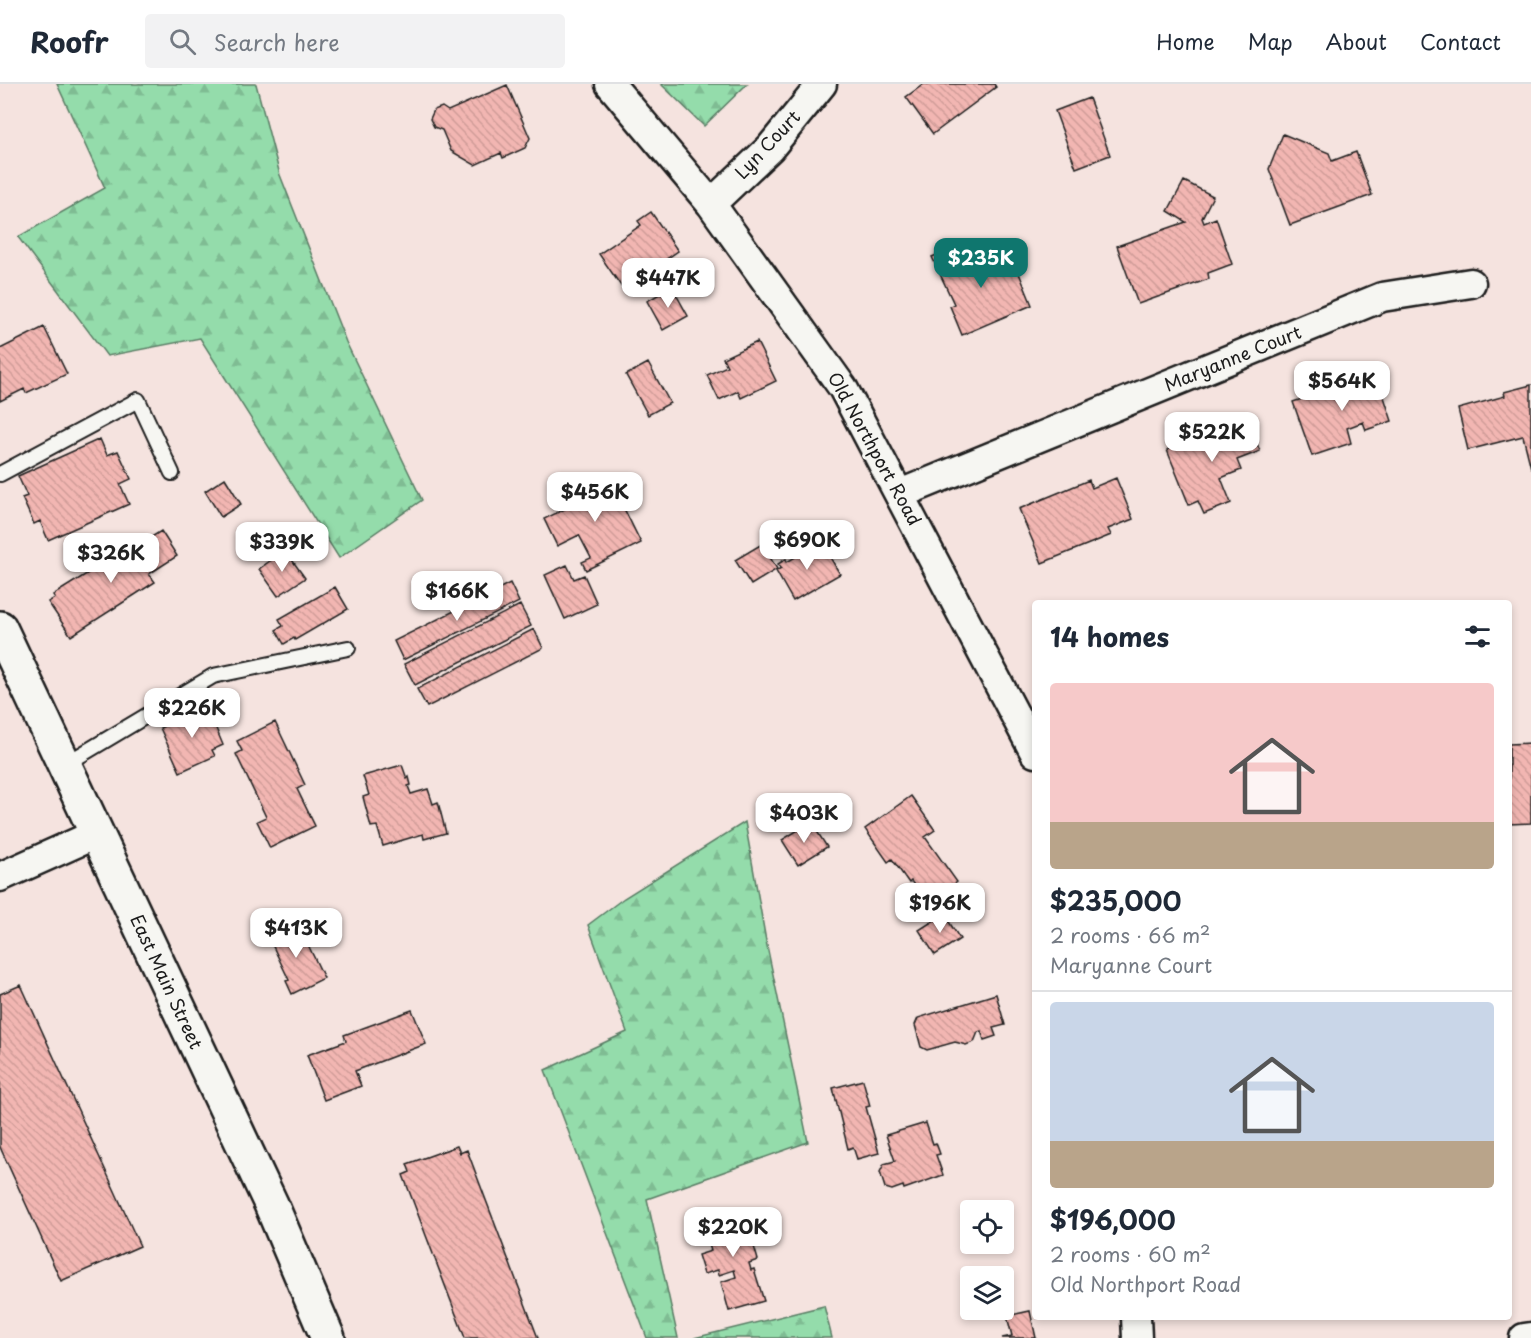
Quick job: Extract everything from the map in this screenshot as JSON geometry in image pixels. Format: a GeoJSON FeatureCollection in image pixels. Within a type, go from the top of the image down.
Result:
{"type":"FeatureCollection","features":[{"type":"Feature","properties":{"kind":"main road","name":"East Main Street"},"geometry":{"type":"LineString","coordinates":[[0,628],[271,1204],[328,1338]]}},
{"type":"Feature","properties":{"kind":"street","name":"Old Northport Road"},"geometry":{"type":"LineString","coordinates":[[610,84],[711,204],[843,388],[1032,747]]}},
{"type":"Feature","properties":{"kind":"street","name":"Lyn Court"},"geometry":{"type":"LineString","coordinates":[[711,204],[770,148],[822,84]]}},
{"type":"Feature","properties":{"kind":"street","name":"Maryanne Court"},"geometry":{"type":"LineString","coordinates":[[900,494],[1382,297],[1471,283]]}},
{"type":"Feature","properties":{"kind":"street"},"geometry":{"type":"LineString","coordinates":[[0,877],[96,834]]}},
{"type":"Feature","properties":{"kind":"street"},"geometry":{"type":"LineString","coordinates":[[1136,1320],[1137,1338]]}},
{"type":"Feature","properties":{"kind":"street"},"geometry":{"type":"LineString","coordinates":[[1524,1338],[1531,1337]]}},
{"type":"Feature","properties":{"kind":"lane"},"geometry":{"type":"LineString","coordinates":[[0,474],[138,400],[172,473]]}},
{"type":"Feature","properties":{"kind":"lane"},"geometry":{"type":"LineString","coordinates":[[64,765],[213,676],[348,648]]}},
{"type":"Feature","properties":{"kind":"green space"},"geometry":{"type":"Polygon","coordinates":[[[57,84],[256,84],[280,175],[346,342],[422,500],[339,558],[200,338],[107,356],[18,237],[105,188],[57,84]]]}},
{"type":"Feature","properties":{"kind":"green space"},"geometry":{"type":"Polygon","coordinates":[[[661,84],[747,84],[704,126],[661,84]]]}},
{"type":"Feature","properties":{"kind":"green space"},"geometry":{"type":"Polygon","coordinates":[[[745,822],[766,941],[808,1142],[647,1199],[678,1338],[647,1338],[545,1070],[627,1032],[588,925],[624,898],[745,822]]]}},
{"type":"Feature","properties":{"kind":"green space"},"geometry":{"type":"Polygon","coordinates":[[[824,1306],[832,1338],[694,1338],[824,1306]]]}},
{"type":"Feature","properties":{"kind":"building"},"geometry":{"type":"Polygon","coordinates":[[[924,84],[994,84],[996,87],[933,134],[906,97],[924,84]]]}},
{"type":"Feature","properties":{"kind":"building"},"geometry":{"type":"Polygon","coordinates":[[[507,85],[530,138],[525,148],[503,158],[501,153],[475,165],[451,151],[442,130],[434,127],[430,119],[434,110],[442,107],[448,111],[507,85]]]}},
{"type":"Feature","properties":{"kind":"building"},"geometry":{"type":"Polygon","coordinates":[[[1089,98],[1110,155],[1076,168],[1055,111],[1089,98]]]}},
{"type":"Feature","properties":{"kind":"building"},"geometry":{"type":"Polygon","coordinates":[[[1283,134],[1329,153],[1332,161],[1356,152],[1372,195],[1290,225],[1269,169],[1283,134]]]}},
{"type":"Feature","properties":{"kind":"building"},"geometry":{"type":"Polygon","coordinates":[[[1184,181],[1213,196],[1202,218],[1204,223],[1216,218],[1232,264],[1208,273],[1209,279],[1138,304],[1117,246],[1186,222],[1168,211],[1184,181]]]}},
{"type":"Feature","properties":{"kind":"building"},"geometry":{"type":"Polygon","coordinates":[[[651,212],[678,251],[623,289],[599,254],[641,225],[638,221],[651,212]]]}},
{"type":"Feature","properties":{"kind":"building"},"geometry":{"type":"Polygon","coordinates":[[[963,244],[975,272],[1012,256],[1032,305],[962,335],[950,306],[954,304],[932,257],[963,244]]]}},
{"type":"Feature","properties":{"kind":"building"},"geometry":{"type":"Polygon","coordinates":[[[672,287],[688,316],[663,330],[647,301],[672,287]]]}},
{"type":"Feature","properties":{"kind":"building"},"geometry":{"type":"Polygon","coordinates":[[[44,327],[67,374],[26,393],[24,389],[0,401],[0,349],[44,327]]]}},
{"type":"Feature","properties":{"kind":"building"},"geometry":{"type":"Polygon","coordinates":[[[757,342],[776,381],[741,398],[738,391],[719,400],[707,375],[727,366],[723,358],[757,342]]]}},
{"type":"Feature","properties":{"kind":"building"},"geometry":{"type":"Polygon","coordinates":[[[648,363],[670,403],[648,415],[626,375],[648,363]]]}},
{"type":"Feature","properties":{"kind":"building"},"geometry":{"type":"Polygon","coordinates":[[[1375,370],[1392,421],[1366,430],[1363,422],[1347,428],[1351,443],[1312,456],[1293,402],[1375,370]]]}},
{"type":"Feature","properties":{"kind":"building"},"geometry":{"type":"Polygon","coordinates":[[[1531,385],[1531,468],[1523,436],[1468,450],[1458,409],[1505,396],[1504,392],[1531,385]]]}},
{"type":"Feature","properties":{"kind":"building"},"geometry":{"type":"Polygon","coordinates":[[[1246,418],[1260,451],[1237,460],[1241,470],[1221,478],[1231,503],[1204,514],[1198,501],[1189,505],[1167,450],[1246,418]]]}},
{"type":"Feature","properties":{"kind":"building"},"geometry":{"type":"Polygon","coordinates":[[[100,439],[107,455],[118,451],[131,479],[120,484],[129,504],[48,540],[40,521],[34,524],[22,498],[27,496],[18,476],[100,439]]]}},
{"type":"Feature","properties":{"kind":"building"},"geometry":{"type":"Polygon","coordinates":[[[225,478],[241,504],[221,517],[205,491],[225,478]]]}},
{"type":"Feature","properties":{"kind":"building"},"geometry":{"type":"Polygon","coordinates":[[[609,478],[641,543],[586,570],[582,562],[591,558],[579,535],[557,546],[544,519],[565,509],[562,502],[565,494],[573,490],[580,493],[609,478]]]}},
{"type":"Feature","properties":{"kind":"building"},"geometry":{"type":"Polygon","coordinates":[[[1116,478],[1133,519],[1108,529],[1111,535],[1042,563],[1019,509],[1089,480],[1092,488],[1116,478]]]}},
{"type":"Feature","properties":{"kind":"building"},"geometry":{"type":"Polygon","coordinates":[[[161,531],[177,556],[149,574],[155,582],[71,636],[48,602],[55,598],[53,595],[112,558],[114,561],[161,531]]]}},
{"type":"Feature","properties":{"kind":"building"},"geometry":{"type":"Polygon","coordinates":[[[821,542],[840,574],[793,601],[776,571],[781,568],[778,564],[786,559],[787,562],[821,542]]]}},
{"type":"Feature","properties":{"kind":"building"},"geometry":{"type":"Polygon","coordinates":[[[762,544],[777,569],[751,585],[735,560],[762,544]]]}},
{"type":"Feature","properties":{"kind":"building"},"geometry":{"type":"Polygon","coordinates":[[[285,550],[305,578],[278,596],[259,569],[285,550]]]}},
{"type":"Feature","properties":{"kind":"building"},"geometry":{"type":"Polygon","coordinates":[[[567,565],[574,579],[584,575],[597,604],[565,619],[545,575],[567,565]]]}},
{"type":"Feature","properties":{"kind":"building"},"geometry":{"type":"Polygon","coordinates":[[[510,583],[519,602],[403,660],[394,641],[510,583]]]}},
{"type":"Feature","properties":{"kind":"building"},"geometry":{"type":"Polygon","coordinates":[[[335,587],[348,609],[284,644],[276,630],[283,626],[279,619],[335,587]]]}},
{"type":"Feature","properties":{"kind":"building"},"geometry":{"type":"Polygon","coordinates":[[[520,605],[531,626],[415,685],[404,664],[520,605]]]}},
{"type":"Feature","properties":{"kind":"building"},"geometry":{"type":"Polygon","coordinates":[[[534,629],[543,648],[427,707],[417,689],[534,629]]]}},
{"type":"Feature","properties":{"kind":"building"},"geometry":{"type":"Polygon","coordinates":[[[207,707],[223,745],[212,750],[215,756],[180,772],[160,728],[207,707]]]}},
{"type":"Feature","properties":{"kind":"building"},"geometry":{"type":"Polygon","coordinates":[[[275,722],[305,785],[297,789],[315,826],[270,848],[257,821],[266,817],[236,754],[242,751],[237,741],[275,722]]]}},
{"type":"Feature","properties":{"kind":"building"},"geometry":{"type":"Polygon","coordinates":[[[1531,743],[1531,823],[1512,824],[1512,744],[1531,743]]]}},
{"type":"Feature","properties":{"kind":"building"},"geometry":{"type":"Polygon","coordinates":[[[402,765],[407,779],[409,777],[411,785],[408,786],[411,794],[428,789],[433,804],[438,802],[446,833],[424,839],[423,834],[383,846],[377,826],[371,827],[363,797],[369,795],[363,776],[402,765]]]}},
{"type":"Feature","properties":{"kind":"building"},"geometry":{"type":"Polygon","coordinates":[[[911,796],[935,830],[925,837],[957,882],[938,895],[934,890],[923,898],[892,859],[888,862],[865,829],[911,796]]]}},
{"type":"Feature","properties":{"kind":"building"},"geometry":{"type":"Polygon","coordinates":[[[811,822],[827,847],[798,865],[782,840],[811,822]]]}},
{"type":"Feature","properties":{"kind":"building"},"geometry":{"type":"Polygon","coordinates":[[[944,914],[960,939],[935,955],[919,930],[944,914]]]}},
{"type":"Feature","properties":{"kind":"building"},"geometry":{"type":"Polygon","coordinates":[[[298,924],[324,978],[292,994],[286,981],[289,980],[269,938],[298,924]]]}},
{"type":"Feature","properties":{"kind":"building"},"geometry":{"type":"Polygon","coordinates":[[[21,985],[140,1246],[61,1281],[0,1147],[0,994],[21,985]]]}},
{"type":"Feature","properties":{"kind":"building"},"geometry":{"type":"Polygon","coordinates":[[[996,994],[1005,1025],[993,1028],[996,1036],[984,1040],[981,1031],[978,1032],[974,1042],[966,1045],[955,1042],[927,1050],[921,1047],[915,1025],[918,1018],[996,994]]]}},
{"type":"Feature","properties":{"kind":"building"},"geometry":{"type":"Polygon","coordinates":[[[412,1010],[426,1044],[355,1071],[361,1086],[324,1100],[307,1055],[346,1041],[344,1035],[412,1010]]]}},
{"type":"Feature","properties":{"kind":"building"},"geometry":{"type":"Polygon","coordinates":[[[863,1080],[870,1106],[866,1107],[879,1153],[857,1159],[853,1147],[848,1149],[833,1088],[863,1080]]]}},
{"type":"Feature","properties":{"kind":"building"},"geometry":{"type":"Polygon","coordinates":[[[926,1123],[933,1144],[936,1143],[940,1154],[936,1155],[943,1175],[904,1189],[903,1186],[892,1190],[885,1188],[880,1172],[884,1164],[895,1161],[886,1135],[926,1123]]]}},
{"type":"Feature","properties":{"kind":"building"},"geometry":{"type":"Polygon","coordinates":[[[457,1146],[460,1153],[467,1150],[538,1338],[465,1338],[403,1175],[410,1172],[407,1164],[457,1146]]]}},
{"type":"Feature","properties":{"kind":"building"},"geometry":{"type":"Polygon","coordinates":[[[743,1209],[758,1260],[749,1263],[751,1270],[754,1269],[764,1301],[729,1311],[721,1282],[736,1277],[734,1270],[719,1275],[718,1270],[704,1274],[698,1255],[711,1251],[702,1222],[743,1209]]]}},
{"type":"Feature","properties":{"kind":"building"},"geometry":{"type":"Polygon","coordinates":[[[1030,1311],[1036,1338],[1002,1338],[1012,1336],[1008,1320],[1014,1320],[1014,1314],[1030,1311]]]}}]}
